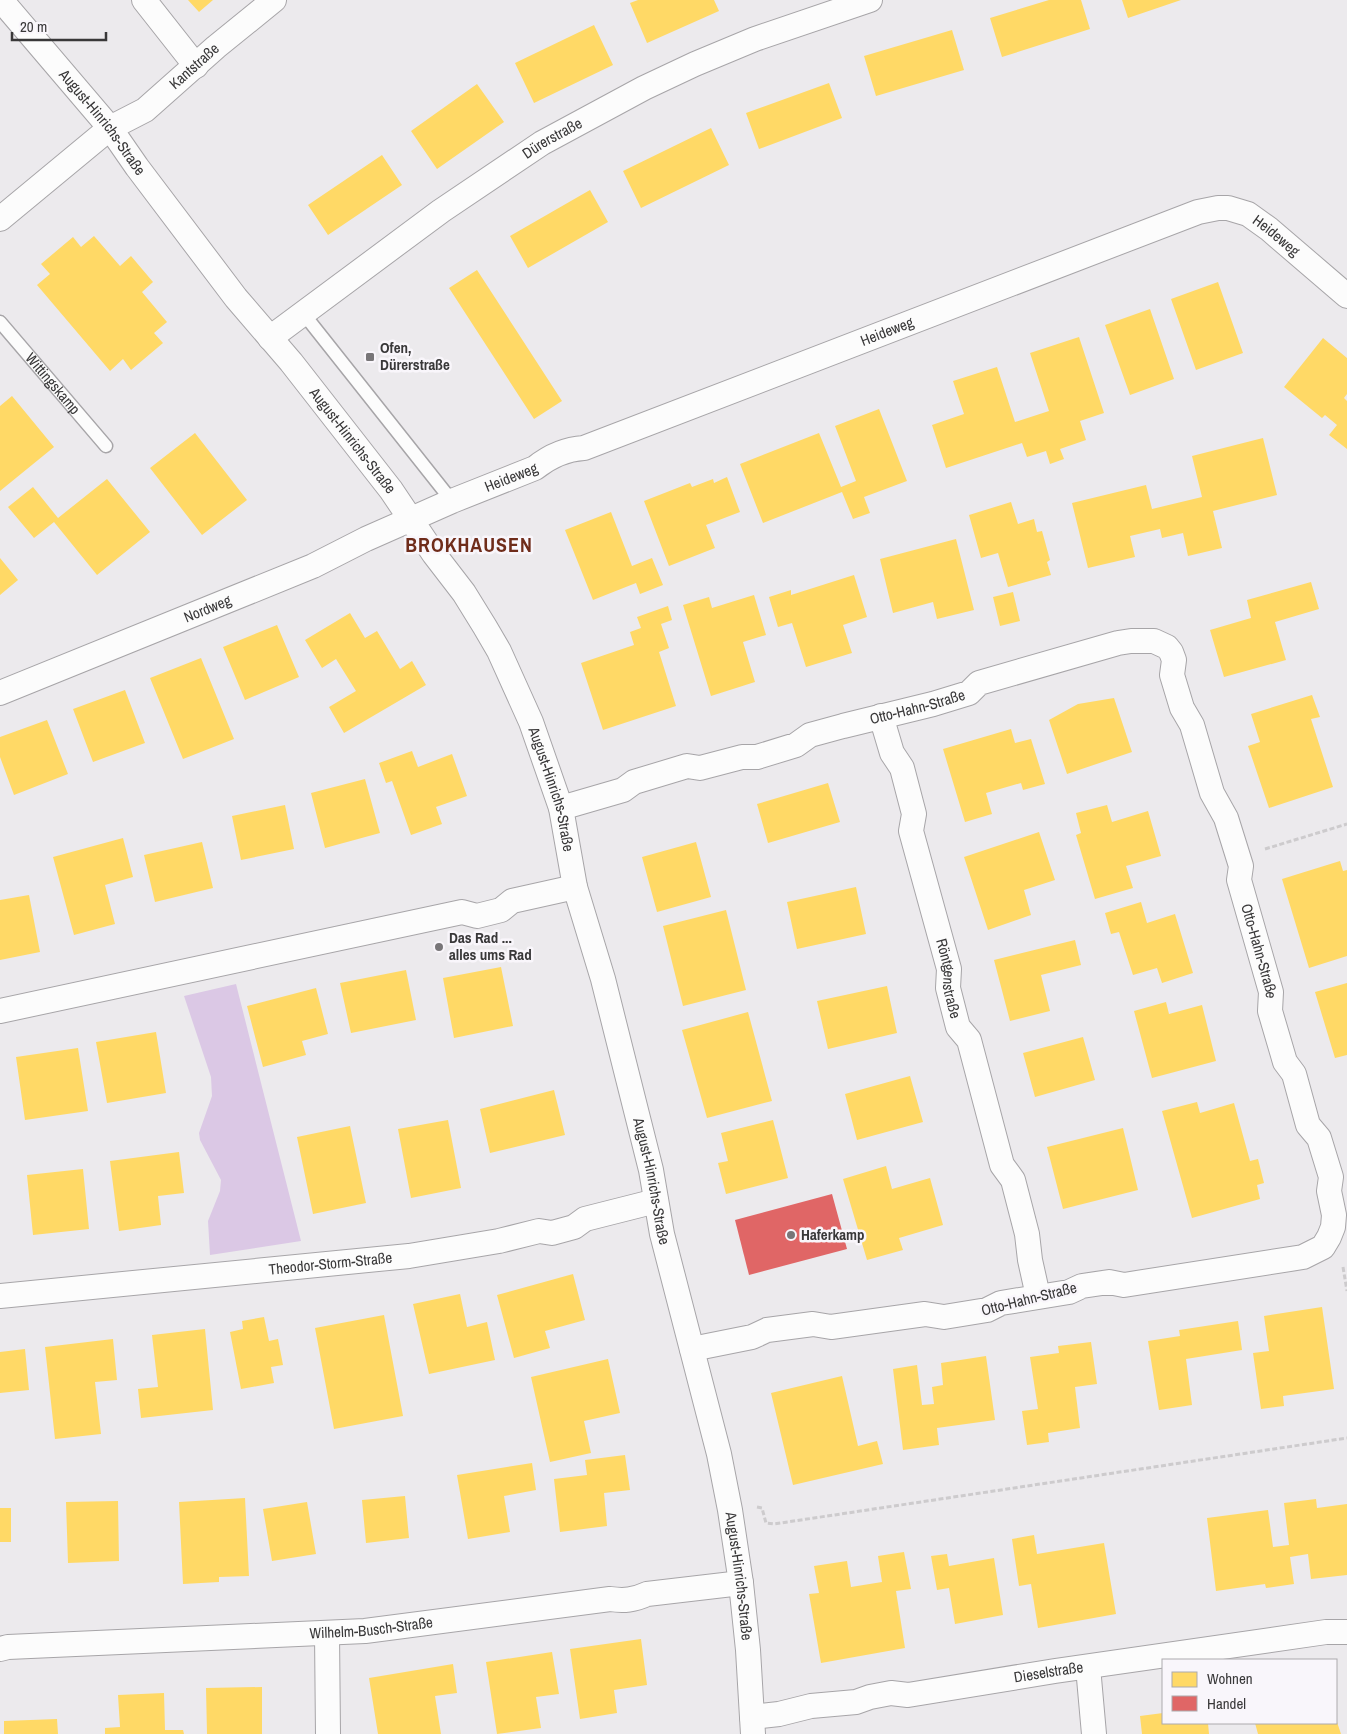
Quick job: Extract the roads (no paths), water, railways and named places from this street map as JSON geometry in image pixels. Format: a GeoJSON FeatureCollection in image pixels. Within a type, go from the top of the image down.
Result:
{"type":"FeatureCollection","features":[{"type":"Feature","properties":{"kind":"street","name":"August-Hinrichs-Straße"},"geometry":{"type":"LineString","coordinates":[[1,0],[110,128],[137,167],[236,298],[391,490],[464,593],[499,651],[531,722],[561,808],[575,887],[603,979],[650,1170],[662,1234],[719,1454],[741,1583],[753,1725]]}},
{"type":"Feature","properties":{"kind":"street"},"geometry":{"type":"LineString","coordinates":[[144,0],[196,66]]}},
{"type":"Feature","properties":{"kind":"street","name":"Kantstraße"},"geometry":{"type":"LineString","coordinates":[[110,128],[145,110],[274,0]]}},
{"type":"Feature","properties":{"kind":"street","name":"Dürerstraße"},"geometry":{"type":"LineString","coordinates":[[270,338],[441,211],[542,143],[644,88],[695,64],[755,39],[870,0]]}},
{"type":"Feature","properties":{"kind":"street"},"geometry":{"type":"LineString","coordinates":[[0,219],[110,128]]}},
{"type":"Feature","properties":{"kind":"street","name":"Heideweg"},"geometry":{"type":"LineString","coordinates":[[411,519],[535,468],[546,459],[570,449],[584,448],[1203,211],[1228,208],[1248,214],[1269,229],[1347,296]]}},
{"type":"Feature","properties":{"kind":"street","name":"Nordweg"},"geometry":{"type":"LineString","coordinates":[[0,693],[312,566],[411,519]]}},
{"type":"Feature","properties":{"kind":"street","name":"Otto-Hahn-Straße"},"geometry":{"type":"LineString","coordinates":[[561,808],[623,790],[634,782],[687,766],[700,768],[742,757],[756,757],[796,745],[810,736],[933,704],[969,692],[980,683],[1118,643],[1144,641],[1161,643],[1171,652],[1174,660],[1172,675],[1182,708],[1192,725],[1212,793],[1226,818],[1238,857],[1240,866],[1239,880],[1271,992],[1270,1011],[1285,1062],[1294,1074],[1308,1125],[1320,1138],[1331,1176],[1329,1191],[1334,1215],[1333,1227],[1329,1237],[1318,1251],[1294,1260],[1124,1285],[1108,1282],[1082,1286],[1069,1292],[1001,1302],[988,1310],[944,1317],[925,1314],[831,1327],[813,1324],[767,1330],[752,1337],[692,1349]]}},
{"type":"Feature","properties":{"kind":"street","name":"Röntgenstraße"},"geometry":{"type":"LineString","coordinates":[[881,716],[892,753],[902,768],[914,814],[911,831],[949,969],[948,988],[958,1027],[969,1040],[1002,1165],[1013,1180],[1027,1234],[1030,1260],[1038,1296]]}},
{"type":"Feature","properties":{"kind":"street"},"geometry":{"type":"LineString","coordinates":[[0,1011],[462,912],[477,916],[501,910],[512,901],[575,887]]}},
{"type":"Feature","properties":{"kind":"street","name":"Theodor-Storm-Straße"},"geometry":{"type":"LineString","coordinates":[[0,1296],[409,1256],[499,1241],[539,1231],[552,1233],[574,1227],[585,1219],[656,1201]]}},
{"type":"Feature","properties":{"kind":"street","name":"Wilhelm-Busch-Straße"},"geometry":{"type":"LineString","coordinates":[[0,1649],[17,1646],[365,1631],[610,1599],[623,1601],[647,1594],[741,1583]]}},
{"type":"Feature","properties":{"kind":"street","name":"Dieselstraße"},"geometry":{"type":"LineString","coordinates":[[753,1725],[779,1714],[811,1706],[856,1702],[884,1694],[908,1694],[1326,1632],[1347,1632]]}},
{"type":"Feature","properties":{"kind":"street"},"geometry":{"type":"LineString","coordinates":[[327,1634],[328,1734]]}},
{"type":"Feature","properties":{"kind":"street"},"geometry":{"type":"LineString","coordinates":[[1088,1667],[1094,1734]]}},
{"type":"Feature","properties":{"kind":"lane"},"geometry":{"type":"LineString","coordinates":[[303,313],[452,501]]}},
{"type":"Feature","properties":{"kind":"lane","name":"Wittingskamp"},"geometry":{"type":"LineString","coordinates":[[0,322],[106,446]]}},
{"type":"Feature","properties":{"kind":"place","name":"Ofen, Dürerstraße"},"geometry":{"type":"Point","coordinates":[370,357]}},
{"type":"Feature","properties":{"kind":"place","name":"Das Rad ... alles ums Rad"},"geometry":{"type":"Point","coordinates":[439,947]}},
{"type":"Feature","properties":{"kind":"place","name":"Haferkamp"},"geometry":{"type":"Point","coordinates":[791,1235]}},
{"type":"Feature","properties":{"kind":"district","name":"BROKHAUSEN"},"geometry":{"type":"Point","coordinates":[469,545]}}]}
